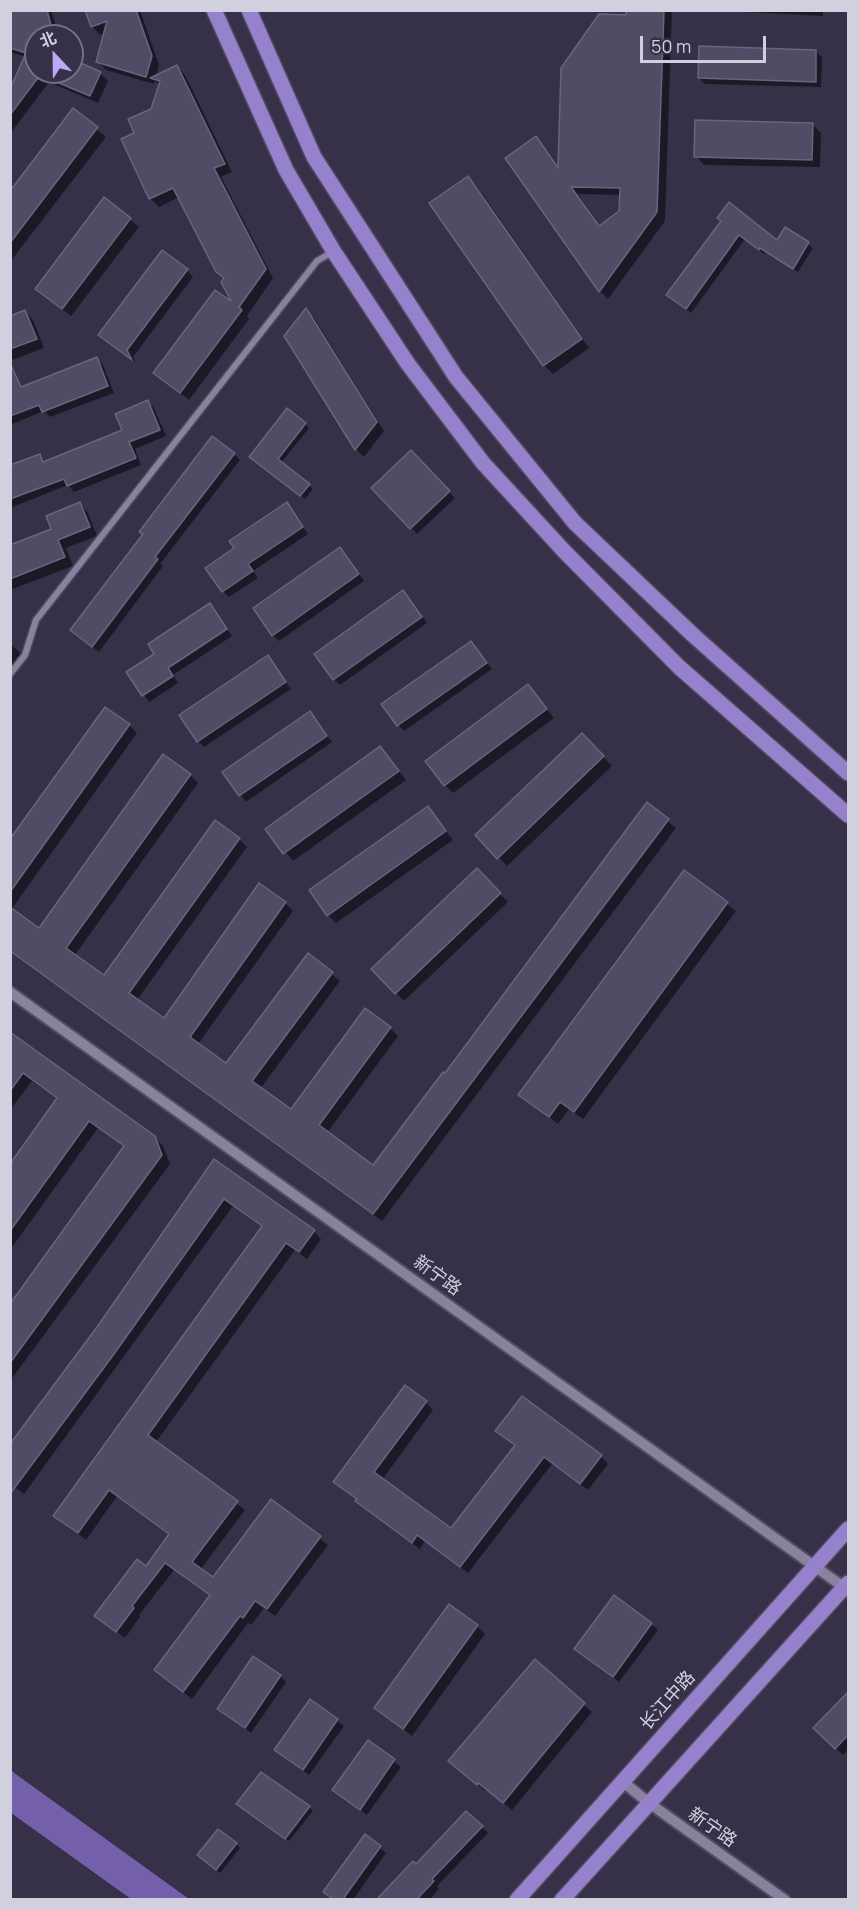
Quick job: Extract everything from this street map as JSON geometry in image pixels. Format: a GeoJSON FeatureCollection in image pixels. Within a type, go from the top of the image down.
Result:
{"type":"FeatureCollection","features":[{"type":"Feature","properties":{"kind":"main road"},"geometry":{"type":"LineString","coordinates":[[214,10],[286,170],[334,252],[408,364],[483,463],[564,551],[679,668],[849,815]]}},
{"type":"Feature","properties":{"kind":"main road"},"geometry":{"type":"LineString","coordinates":[[249,10],[314,157],[456,377],[575,523],[693,635],[849,773]]}},
{"type":"Feature","properties":{"kind":"main road","name":"长江中路"},"geometry":{"type":"LineString","coordinates":[[517,1899],[849,1529]]}},
{"type":"Feature","properties":{"kind":"main road"},"geometry":{"type":"LineString","coordinates":[[562,1899],[847,1586]]}},
{"type":"Feature","properties":{"kind":"street"},"geometry":{"type":"LineString","coordinates":[[10,674],[25,655],[36,620],[317,261],[334,252]]}},
{"type":"Feature","properties":{"kind":"street","name":"新宁路"},"geometry":{"type":"LineString","coordinates":[[10,992],[815,1567],[847,1586]]}},
{"type":"Feature","properties":{"kind":"street","name":"新宁路"},"geometry":{"type":"LineString","coordinates":[[622,1781],[649,1803],[784,1899]]}},
{"type":"Feature","properties":{"kind":"shaded area"},"geometry":{"type":"Polygon","coordinates":[[[11,1770],[189,1899],[131,1899],[11,1813],[11,1770]]]}},
{"type":"Feature","properties":{"kind":"building"},"geometry":{"type":"Polygon","coordinates":[[[10,10],[47,10],[51,24],[24,24],[24,52],[10,48],[10,10]]]}},
{"type":"Feature","properties":{"kind":"building"},"geometry":{"type":"Polygon","coordinates":[[[85,10],[136,10],[152,56],[146,77],[96,62],[107,21],[91,27],[85,10]]]}},
{"type":"Feature","properties":{"kind":"building"},"geometry":{"type":"Polygon","coordinates":[[[626,10],[664,10],[657,212],[599,292],[505,158],[536,136],[558,168],[561,68],[599,14],[626,15],[626,10]],[[571,187],[599,226],[619,211],[620,188],[571,187]]]}},
{"type":"Feature","properties":{"kind":"building"},"geometry":{"type":"Polygon","coordinates":[[[699,46],[816,50],[816,82],[698,78],[699,46]]]}},
{"type":"Feature","properties":{"kind":"building"},"geometry":{"type":"Polygon","coordinates":[[[24,58],[24,84],[33,84],[10,115],[10,89],[24,58]]]}},
{"type":"Feature","properties":{"kind":"building"},"geometry":{"type":"Polygon","coordinates":[[[84,64],[101,72],[90,96],[61,84],[84,84],[84,64]]]}},
{"type":"Feature","properties":{"kind":"building"},"geometry":{"type":"Polygon","coordinates":[[[177,65],[225,164],[214,168],[266,269],[239,307],[242,310],[180,393],[153,373],[215,290],[231,301],[221,282],[224,278],[216,272],[173,188],[149,199],[121,139],[134,133],[128,119],[151,109],[160,81],[150,78],[177,65]]]}},
{"type":"Feature","properties":{"kind":"building"},"geometry":{"type":"Polygon","coordinates":[[[73,108],[98,127],[10,243],[10,191],[73,108]]]}},
{"type":"Feature","properties":{"kind":"building"},"geometry":{"type":"Polygon","coordinates":[[[695,120],[813,123],[812,160],[694,157],[695,120]]]}},
{"type":"Feature","properties":{"kind":"building"},"geometry":{"type":"Polygon","coordinates":[[[468,176],[582,339],[543,366],[429,203],[468,176]]]}},
{"type":"Feature","properties":{"kind":"building"},"geometry":{"type":"Polygon","coordinates":[[[104,197],[131,218],[62,309],[35,289],[104,197]]]}},
{"type":"Feature","properties":{"kind":"building"},"geometry":{"type":"Polygon","coordinates":[[[729,202],[777,240],[785,227],[809,242],[793,269],[760,248],[759,250],[739,235],[686,309],[666,295],[721,221],[717,218],[729,202]]]}},
{"type":"Feature","properties":{"kind":"building"},"geometry":{"type":"Polygon","coordinates":[[[162,250],[188,269],[127,350],[132,360],[98,335],[162,250]]]}},
{"type":"Feature","properties":{"kind":"building"},"geometry":{"type":"Polygon","coordinates":[[[306,308],[377,422],[355,450],[284,336],[306,308]]]}},
{"type":"Feature","properties":{"kind":"building"},"geometry":{"type":"Polygon","coordinates":[[[25,310],[37,339],[10,349],[10,316],[25,310]]]}},
{"type":"Feature","properties":{"kind":"building"},"geometry":{"type":"Polygon","coordinates":[[[97,357],[108,386],[42,412],[39,405],[10,416],[10,363],[21,387],[97,357]]]}},
{"type":"Feature","properties":{"kind":"building"},"geometry":{"type":"Polygon","coordinates":[[[148,400],[160,430],[129,442],[136,458],[67,486],[64,479],[10,499],[10,465],[40,454],[43,462],[122,430],[115,414],[148,400]]]}},
{"type":"Feature","properties":{"kind":"building"},"geometry":{"type":"Polygon","coordinates":[[[287,408],[306,423],[278,459],[310,484],[300,496],[249,457],[287,408]]]}},
{"type":"Feature","properties":{"kind":"building"},"geometry":{"type":"Polygon","coordinates":[[[212,436],[235,453],[155,557],[158,559],[92,647],[70,630],[143,534],[139,532],[212,436]]]}},
{"type":"Feature","properties":{"kind":"building"},"geometry":{"type":"Polygon","coordinates":[[[411,450],[450,491],[410,529],[371,488],[411,450]]]}},
{"type":"Feature","properties":{"kind":"building"},"geometry":{"type":"Polygon","coordinates":[[[80,502],[90,527],[58,540],[65,557],[10,579],[10,545],[51,529],[46,516],[80,502]]]}},
{"type":"Feature","properties":{"kind":"building"},"geometry":{"type":"Polygon","coordinates":[[[287,502],[303,527],[248,564],[253,571],[222,592],[205,568],[234,548],[229,541],[287,502]]]}},
{"type":"Feature","properties":{"kind":"building"},"geometry":{"type":"Polygon","coordinates":[[[340,547],[359,574],[272,636],[253,608],[340,547]]]}},
{"type":"Feature","properties":{"kind":"building"},"geometry":{"type":"Polygon","coordinates":[[[403,590],[422,617],[333,680],[314,654],[403,590]]]}},
{"type":"Feature","properties":{"kind":"building"},"geometry":{"type":"Polygon","coordinates":[[[210,603],[227,629],[168,668],[173,676],[142,696],[126,672],[154,654],[148,644],[210,603]]]}},
{"type":"Feature","properties":{"kind":"building"},"geometry":{"type":"Polygon","coordinates":[[[471,641],[487,663],[397,726],[381,704],[471,641]]]}},
{"type":"Feature","properties":{"kind":"building"},"geometry":{"type":"Polygon","coordinates":[[[268,655],[286,682],[197,742],[179,715],[268,655]]]}},
{"type":"Feature","properties":{"kind":"building"},"geometry":{"type":"Polygon","coordinates":[[[528,684],[547,709],[444,786],[425,761],[528,684]]]}},
{"type":"Feature","properties":{"kind":"building"},"geometry":{"type":"Polygon","coordinates":[[[105,707],[130,724],[10,892],[10,839],[105,707]]]}},
{"type":"Feature","properties":{"kind":"building"},"geometry":{"type":"Polygon","coordinates":[[[310,711],[327,736],[239,796],[222,772],[310,711]]]}},
{"type":"Feature","properties":{"kind":"building"},"geometry":{"type":"Polygon","coordinates":[[[582,733],[604,756],[497,859],[475,835],[582,733]]]}},
{"type":"Feature","properties":{"kind":"building"},"geometry":{"type":"Polygon","coordinates":[[[380,746],[399,771],[283,854],[265,829],[380,746]]]}},
{"type":"Feature","properties":{"kind":"building"},"geometry":{"type":"Polygon","coordinates":[[[163,754],[191,774],[66,948],[104,975],[215,820],[240,838],[129,993],[164,1018],[259,883],[286,902],[190,1037],[226,1063],[308,953],[333,972],[252,1081],[291,1109],[365,1008],[391,1027],[319,1125],[373,1165],[443,1072],[445,1073],[647,802],[669,819],[373,1214],[10,951],[10,907],[39,928],[163,754]]]}},
{"type":"Feature","properties":{"kind":"building"},"geometry":{"type":"Polygon","coordinates":[[[428,806],[446,831],[327,916],[309,890],[428,806]]]}},
{"type":"Feature","properties":{"kind":"building"},"geometry":{"type":"Polygon","coordinates":[[[477,868],[501,893],[395,994],[371,969],[477,868]]]}},
{"type":"Feature","properties":{"kind":"building"},"geometry":{"type":"Polygon","coordinates":[[[684,870],[728,902],[574,1112],[560,1102],[549,1117],[518,1095],[684,870]]]}},
{"type":"Feature","properties":{"kind":"building"},"geometry":{"type":"Polygon","coordinates":[[[10,1032],[155,1136],[162,1155],[10,1363],[10,1304],[124,1146],[89,1121],[10,1231],[10,1164],[57,1098],[23,1073],[10,1091],[10,1032]]]}},
{"type":"Feature","properties":{"kind":"building"},"geometry":{"type":"Polygon","coordinates":[[[214,1159],[315,1230],[299,1252],[286,1243],[148,1435],[238,1501],[192,1562],[213,1577],[271,1499],[321,1536],[267,1609],[255,1601],[243,1618],[240,1616],[183,1692],[154,1670],[210,1595],[165,1563],[132,1606],[134,1608],[116,1632],[94,1616],[137,1559],[146,1566],[169,1534],[109,1490],[78,1533],[53,1516],[262,1226],[224,1199],[114,1354],[10,1494],[10,1444],[97,1327],[214,1159]]]}},
{"type":"Feature","properties":{"kind":"building"},"geometry":{"type":"Polygon","coordinates":[[[405,1385],[427,1401],[374,1472],[451,1528],[515,1445],[495,1431],[522,1396],[602,1455],[580,1484],[544,1457],[460,1567],[417,1535],[412,1543],[333,1482],[405,1385]]]}},
{"type":"Feature","properties":{"kind":"building"},"geometry":{"type":"Polygon","coordinates":[[[614,1595],[652,1623],[613,1677],[574,1649],[614,1595]]]}},
{"type":"Feature","properties":{"kind":"building"},"geometry":{"type":"Polygon","coordinates":[[[449,1604],[478,1625],[403,1729],[374,1708],[449,1604]]]}},
{"type":"Feature","properties":{"kind":"building"},"geometry":{"type":"Polygon","coordinates":[[[253,1656],[281,1675],[245,1728],[217,1709],[253,1656]]]}},
{"type":"Feature","properties":{"kind":"building"},"geometry":{"type":"Polygon","coordinates":[[[535,1659],[585,1703],[503,1803],[448,1761],[535,1659]]]}},
{"type":"Feature","properties":{"kind":"building"},"geometry":{"type":"Polygon","coordinates":[[[849,1691],[849,1734],[835,1749],[813,1728],[849,1691]]]}},
{"type":"Feature","properties":{"kind":"building"},"geometry":{"type":"Polygon","coordinates":[[[310,1699],[338,1719],[303,1770],[274,1750],[310,1699]]]}},
{"type":"Feature","properties":{"kind":"building"},"geometry":{"type":"Polygon","coordinates":[[[368,1740],[395,1759],[360,1810],[332,1790],[368,1740]]]}},
{"type":"Feature","properties":{"kind":"building"},"geometry":{"type":"Polygon","coordinates":[[[261,1772],[310,1806],[285,1839],[236,1804],[261,1772]]]}},
{"type":"Feature","properties":{"kind":"building"},"geometry":{"type":"Polygon","coordinates":[[[466,1811],[483,1826],[432,1879],[434,1881],[417,1899],[377,1899],[413,1861],[416,1864],[466,1811]]]}},
{"type":"Feature","properties":{"kind":"building"},"geometry":{"type":"Polygon","coordinates":[[[218,1829],[237,1843],[216,1870],[197,1855],[218,1829]]]}},
{"type":"Feature","properties":{"kind":"building"},"geometry":{"type":"Polygon","coordinates":[[[365,1834],[381,1846],[343,1899],[333,1899],[323,1892],[365,1834]]]}}]}
